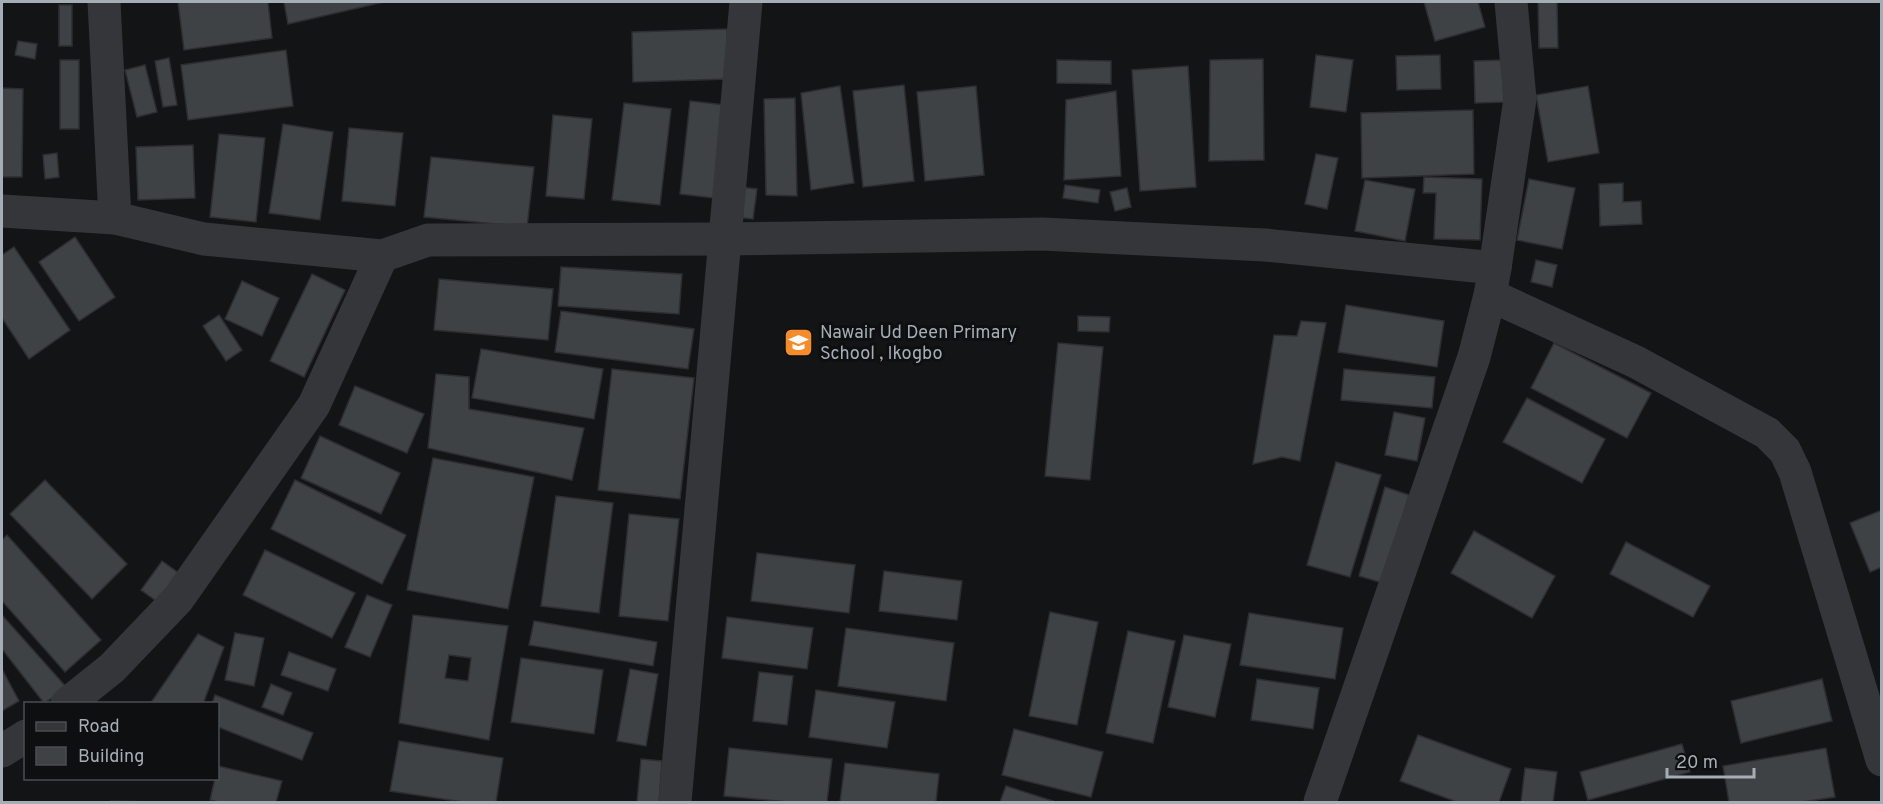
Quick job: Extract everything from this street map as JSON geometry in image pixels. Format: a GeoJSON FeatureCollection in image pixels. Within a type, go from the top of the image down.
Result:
{"type":"FeatureCollection","features":[{"type":"Feature","properties":{"kind":"street"},"geometry":{"type":"LineString","coordinates":[[104,2],[115,218]]}},
{"type":"Feature","properties":{"kind":"street"},"geometry":{"type":"LineString","coordinates":[[675,802],[746,2]]}},
{"type":"Feature","properties":{"kind":"street"},"geometry":{"type":"LineString","coordinates":[[1320,802],[1474,357],[1493,282],[1520,99],[1511,2]]}},
{"type":"Feature","properties":{"kind":"street"},"geometry":{"type":"LineString","coordinates":[[2,211],[115,218],[204,239],[382,256],[428,240],[724,239],[1042,234],[1265,245],[1493,282],[1767,433],[1785,451],[1798,483],[1881,760]]}},
{"type":"Feature","properties":{"kind":"street"},"geometry":{"type":"LineString","coordinates":[[70,702],[112,668],[178,599],[314,405],[382,256]]}},
{"type":"Feature","properties":{"kind":"street"},"geometry":{"type":"LineString","coordinates":[[2,751],[24,737]]}},
{"type":"Feature","properties":{"kind":"building"},"geometry":{"type":"Polygon","coordinates":[[[178,2],[268,2],[272,38],[184,50],[178,2]]]}},
{"type":"Feature","properties":{"kind":"building"},"geometry":{"type":"Polygon","coordinates":[[[284,2],[384,2],[288,24],[284,2]]]}},
{"type":"Feature","properties":{"kind":"building"},"geometry":{"type":"Polygon","coordinates":[[[1424,2],[1478,2],[1485,27],[1435,41],[1424,2]]]}},
{"type":"Feature","properties":{"kind":"building"},"geometry":{"type":"Polygon","coordinates":[[[1538,2],[1557,2],[1558,48],[1539,48],[1538,2]]]}},
{"type":"Feature","properties":{"kind":"building"},"geometry":{"type":"Polygon","coordinates":[[[59,5],[72,5],[72,46],[59,46],[59,5]]]}},
{"type":"Feature","properties":{"kind":"building"},"geometry":{"type":"Polygon","coordinates":[[[727,29],[729,79],[633,82],[632,32],[727,29]]]}},
{"type":"Feature","properties":{"kind":"building"},"geometry":{"type":"Polygon","coordinates":[[[18,41],[37,44],[35,59],[15,55],[18,41]]]}},
{"type":"Feature","properties":{"kind":"building"},"geometry":{"type":"Polygon","coordinates":[[[286,50],[293,106],[188,120],[181,65],[286,50]]]}},
{"type":"Feature","properties":{"kind":"building"},"geometry":{"type":"Polygon","coordinates":[[[1316,55],[1353,60],[1346,112],[1310,107],[1316,55]]]}},
{"type":"Feature","properties":{"kind":"building"},"geometry":{"type":"Polygon","coordinates":[[[1440,55],[1441,89],[1397,90],[1396,56],[1440,55]]]}},
{"type":"Feature","properties":{"kind":"building"},"geometry":{"type":"Polygon","coordinates":[[[169,58],[177,105],[163,107],[155,61],[169,58]]]}},
{"type":"Feature","properties":{"kind":"building"},"geometry":{"type":"Polygon","coordinates":[[[1263,59],[1264,160],[1209,161],[1210,60],[1263,59]]]}},
{"type":"Feature","properties":{"kind":"building"},"geometry":{"type":"Polygon","coordinates":[[[60,60],[79,60],[79,129],[60,129],[60,60]]]}},
{"type":"Feature","properties":{"kind":"building"},"geometry":{"type":"Polygon","coordinates":[[[1057,60],[1111,61],[1111,84],[1057,83],[1057,60]]]}},
{"type":"Feature","properties":{"kind":"building"},"geometry":{"type":"Polygon","coordinates":[[[1502,60],[1504,102],[1475,103],[1474,61],[1502,60]]]}},
{"type":"Feature","properties":{"kind":"building"},"geometry":{"type":"Polygon","coordinates":[[[145,65],[157,112],[137,117],[125,70],[145,65]]]}},
{"type":"Feature","properties":{"kind":"building"},"geometry":{"type":"Polygon","coordinates":[[[1188,66],[1196,187],[1140,191],[1132,70],[1188,66]]]}},
{"type":"Feature","properties":{"kind":"building"},"geometry":{"type":"Polygon","coordinates":[[[904,85],[914,181],[863,187],[853,91],[904,85]]]}},
{"type":"Feature","properties":{"kind":"building"},"geometry":{"type":"Polygon","coordinates":[[[840,86],[854,183],[811,190],[801,93],[840,86]]]}},
{"type":"Feature","properties":{"kind":"building"},"geometry":{"type":"Polygon","coordinates":[[[976,86],[984,175],[925,181],[917,92],[976,86]]]}},
{"type":"Feature","properties":{"kind":"building"},"geometry":{"type":"Polygon","coordinates":[[[1588,86],[1599,153],[1548,162],[1536,95],[1588,86]]]}},
{"type":"Feature","properties":{"kind":"building"},"geometry":{"type":"Polygon","coordinates":[[[2,88],[23,89],[22,177],[2,177],[2,88]]]}},
{"type":"Feature","properties":{"kind":"building"},"geometry":{"type":"Polygon","coordinates":[[[1116,91],[1121,176],[1064,180],[1066,100],[1116,91]]]}},
{"type":"Feature","properties":{"kind":"building"},"geometry":{"type":"Polygon","coordinates":[[[795,98],[797,196],[766,195],[764,99],[795,98]]]}},
{"type":"Feature","properties":{"kind":"building"},"geometry":{"type":"Polygon","coordinates":[[[690,101],[725,105],[714,198],[680,194],[690,101]]]}},
{"type":"Feature","properties":{"kind":"building"},"geometry":{"type":"Polygon","coordinates":[[[624,103],[671,109],[660,205],[612,200],[624,103]]]}},
{"type":"Feature","properties":{"kind":"building"},"geometry":{"type":"Polygon","coordinates":[[[1473,110],[1474,174],[1362,178],[1361,113],[1473,110]]]}},
{"type":"Feature","properties":{"kind":"building"},"geometry":{"type":"Polygon","coordinates":[[[553,115],[592,119],[584,199],[546,196],[553,115]]]}},
{"type":"Feature","properties":{"kind":"building"},"geometry":{"type":"Polygon","coordinates":[[[283,124],[333,132],[320,220],[269,213],[283,124]]]}},
{"type":"Feature","properties":{"kind":"building"},"geometry":{"type":"Polygon","coordinates":[[[349,128],[403,133],[395,206],[342,201],[349,128]]]}},
{"type":"Feature","properties":{"kind":"building"},"geometry":{"type":"Polygon","coordinates":[[[219,134],[265,138],[256,222],[210,217],[219,134]]]}},
{"type":"Feature","properties":{"kind":"building"},"geometry":{"type":"Polygon","coordinates":[[[193,145],[195,198],[138,200],[136,147],[193,145]]]}},
{"type":"Feature","properties":{"kind":"building"},"geometry":{"type":"Polygon","coordinates":[[[57,153],[59,177],[45,179],[43,155],[57,153]]]}},
{"type":"Feature","properties":{"kind":"building"},"geometry":{"type":"Polygon","coordinates":[[[1316,154],[1338,158],[1327,209],[1305,204],[1316,154]]]}},
{"type":"Feature","properties":{"kind":"building"},"geometry":{"type":"Polygon","coordinates":[[[431,157],[534,167],[527,227],[424,217],[431,157]]]}},
{"type":"Feature","properties":{"kind":"building"},"geometry":{"type":"Polygon","coordinates":[[[1424,177],[1482,179],[1480,240],[1434,239],[1436,193],[1423,193],[1424,177]]]}},
{"type":"Feature","properties":{"kind":"building"},"geometry":{"type":"Polygon","coordinates":[[[1529,179],[1575,188],[1562,249],[1517,240],[1529,179]]]}},
{"type":"Feature","properties":{"kind":"building"},"geometry":{"type":"Polygon","coordinates":[[[1365,180],[1415,189],[1405,241],[1355,231],[1365,180]]]}},
{"type":"Feature","properties":{"kind":"building"},"geometry":{"type":"Polygon","coordinates":[[[1623,183],[1623,202],[1641,201],[1642,224],[1600,226],[1599,184],[1623,183]]]}},
{"type":"Feature","properties":{"kind":"building"},"geometry":{"type":"Polygon","coordinates":[[[1065,185],[1100,190],[1098,203],[1063,198],[1065,185]]]}},
{"type":"Feature","properties":{"kind":"building"},"geometry":{"type":"Polygon","coordinates":[[[739,187],[757,189],[753,219],[736,217],[739,187]]]}},
{"type":"Feature","properties":{"kind":"building"},"geometry":{"type":"Polygon","coordinates":[[[1127,188],[1131,207],[1115,211],[1110,192],[1127,188]]]}},
{"type":"Feature","properties":{"kind":"building"},"geometry":{"type":"Polygon","coordinates":[[[75,237],[115,297],[79,321],[39,262],[75,237]]]}},
{"type":"Feature","properties":{"kind":"building"},"geometry":{"type":"Polygon","coordinates":[[[14,247],[70,330],[29,359],[2,318],[2,255],[14,247]]]}},
{"type":"Feature","properties":{"kind":"building"},"geometry":{"type":"Polygon","coordinates":[[[1536,260],[1557,265],[1552,287],[1531,282],[1536,260]]]}},
{"type":"Feature","properties":{"kind":"building"},"geometry":{"type":"Polygon","coordinates":[[[561,267],[682,274],[679,314],[558,306],[561,267]]]}},
{"type":"Feature","properties":{"kind":"building"},"geometry":{"type":"Polygon","coordinates":[[[312,274],[345,290],[304,377],[270,361],[312,274]]]}},
{"type":"Feature","properties":{"kind":"building"},"geometry":{"type":"Polygon","coordinates":[[[439,279],[553,289],[548,340],[434,330],[439,279]]]}},
{"type":"Feature","properties":{"kind":"building"},"geometry":{"type":"Polygon","coordinates":[[[242,281],[279,298],[262,336],[225,319],[242,281]]]}},
{"type":"Feature","properties":{"kind":"building"},"geometry":{"type":"Polygon","coordinates":[[[1346,305],[1444,321],[1437,367],[1338,352],[1346,305]]]}},
{"type":"Feature","properties":{"kind":"building"},"geometry":{"type":"Polygon","coordinates":[[[561,311],[694,329],[688,369],[555,352],[561,311]]]}},
{"type":"Feature","properties":{"kind":"building"},"geometry":{"type":"Polygon","coordinates":[[[219,315],[242,350],[226,361],[203,326],[219,315]]]}},
{"type":"Feature","properties":{"kind":"building"},"geometry":{"type":"Polygon","coordinates":[[[1078,316],[1110,317],[1109,332],[1078,331],[1078,316]]]}},
{"type":"Feature","properties":{"kind":"building"},"geometry":{"type":"Polygon","coordinates":[[[1301,321],[1326,323],[1300,461],[1282,457],[1253,464],[1274,335],[1297,336],[1301,321]]]}},
{"type":"Feature","properties":{"kind":"building"},"geometry":{"type":"Polygon","coordinates":[[[1058,343],[1103,347],[1090,480],[1045,476],[1058,343]]]}},
{"type":"Feature","properties":{"kind":"building"},"geometry":{"type":"Polygon","coordinates":[[[1554,343],[1651,393],[1627,438],[1531,388],[1554,343]]]}},
{"type":"Feature","properties":{"kind":"building"},"geometry":{"type":"Polygon","coordinates":[[[481,349],[603,369],[594,419],[472,398],[481,349]]]}},
{"type":"Feature","properties":{"kind":"building"},"geometry":{"type":"Polygon","coordinates":[[[612,369],[694,378],[680,499],[598,490],[612,369]]]}},
{"type":"Feature","properties":{"kind":"building"},"geometry":{"type":"Polygon","coordinates":[[[1344,369],[1435,377],[1432,408],[1341,400],[1344,369]]]}},
{"type":"Feature","properties":{"kind":"building"},"geometry":{"type":"Polygon","coordinates":[[[436,374],[469,377],[469,409],[584,428],[572,480],[428,448],[436,374]]]}},
{"type":"Feature","properties":{"kind":"building"},"geometry":{"type":"Polygon","coordinates":[[[355,386],[424,414],[407,453],[339,425],[355,386]]]}},
{"type":"Feature","properties":{"kind":"building"},"geometry":{"type":"Polygon","coordinates":[[[1527,398],[1605,439],[1582,483],[1503,442],[1527,398]]]}},
{"type":"Feature","properties":{"kind":"building"},"geometry":{"type":"Polygon","coordinates":[[[1394,412],[1425,418],[1417,461],[1385,455],[1394,412]]]}},
{"type":"Feature","properties":{"kind":"building"},"geometry":{"type":"Polygon","coordinates":[[[320,436],[400,473],[381,514],[301,478],[320,436]]]}},
{"type":"Feature","properties":{"kind":"building"},"geometry":{"type":"Polygon","coordinates":[[[433,458],[534,477],[508,609],[407,590],[433,458]]]}},
{"type":"Feature","properties":{"kind":"building"},"geometry":{"type":"Polygon","coordinates":[[[1336,462],[1381,475],[1350,577],[1307,565],[1336,462]]]}},
{"type":"Feature","properties":{"kind":"building"},"geometry":{"type":"Polygon","coordinates":[[[45,480],[127,564],[92,599],[10,514],[45,480]]]}},
{"type":"Feature","properties":{"kind":"building"},"geometry":{"type":"Polygon","coordinates":[[[295,480],[406,535],[382,584],[271,529],[295,480]]]}},
{"type":"Feature","properties":{"kind":"building"},"geometry":{"type":"Polygon","coordinates":[[[1385,487],[1409,495],[1383,583],[1359,576],[1385,487]]]}},
{"type":"Feature","properties":{"kind":"building"},"geometry":{"type":"Polygon","coordinates":[[[556,496],[613,503],[599,613],[541,606],[556,496]]]}},
{"type":"Feature","properties":{"kind":"building"},"geometry":{"type":"Polygon","coordinates":[[[1882,510],[1882,567],[1870,572],[1850,523],[1882,510]]]}},
{"type":"Feature","properties":{"kind":"building"},"geometry":{"type":"Polygon","coordinates":[[[629,514],[679,519],[668,621],[619,616],[629,514]]]}},
{"type":"Feature","properties":{"kind":"building"},"geometry":{"type":"Polygon","coordinates":[[[1474,531],[1555,576],[1532,618],[1451,573],[1474,531]]]}},
{"type":"Feature","properties":{"kind":"building"},"geometry":{"type":"Polygon","coordinates":[[[7,535],[101,640],[65,672],[2,601],[2,540],[7,535]]]}},
{"type":"Feature","properties":{"kind":"building"},"geometry":{"type":"Polygon","coordinates":[[[1626,542],[1710,586],[1693,617],[1610,574],[1626,542]]]}},
{"type":"Feature","properties":{"kind":"building"},"geometry":{"type":"Polygon","coordinates":[[[265,550],[355,593],[332,638],[243,595],[265,550]]]}},
{"type":"Feature","properties":{"kind":"building"},"geometry":{"type":"Polygon","coordinates":[[[757,553],[855,565],[849,613],[751,601],[757,553]]]}},
{"type":"Feature","properties":{"kind":"building"},"geometry":{"type":"Polygon","coordinates":[[[162,561],[180,574],[159,603],[141,590],[162,561]]]}},
{"type":"Feature","properties":{"kind":"building"},"geometry":{"type":"Polygon","coordinates":[[[884,571],[962,581],[957,620],[879,611],[884,571]]]}},
{"type":"Feature","properties":{"kind":"building"},"geometry":{"type":"Polygon","coordinates":[[[367,595],[392,605],[370,657],[345,647],[367,595]]]}},
{"type":"Feature","properties":{"kind":"building"},"geometry":{"type":"Polygon","coordinates":[[[1050,612],[1098,622],[1077,725],[1029,716],[1050,612]]]}},
{"type":"Feature","properties":{"kind":"building"},"geometry":{"type":"Polygon","coordinates":[[[1249,613],[1343,628],[1335,679],[1240,665],[1249,613]]]}},
{"type":"Feature","properties":{"kind":"building"},"geometry":{"type":"Polygon","coordinates":[[[2,615],[68,689],[43,702],[2,649],[2,615]]]}},
{"type":"Feature","properties":{"kind":"building"},"geometry":{"type":"Polygon","coordinates":[[[413,615],[508,626],[489,740],[399,723],[413,615]],[[449,655],[445,678],[468,681],[471,658],[449,655]]]}},
{"type":"Feature","properties":{"kind":"building"},"geometry":{"type":"Polygon","coordinates":[[[727,617],[813,628],[807,669],[722,658],[727,617]]]}},
{"type":"Feature","properties":{"kind":"building"},"geometry":{"type":"Polygon","coordinates":[[[534,621],[657,642],[653,666],[529,645],[534,621]]]}},
{"type":"Feature","properties":{"kind":"building"},"geometry":{"type":"Polygon","coordinates":[[[846,628],[954,643],[946,701],[838,686],[846,628]]]}},
{"type":"Feature","properties":{"kind":"building"},"geometry":{"type":"Polygon","coordinates":[[[1128,631],[1175,641],[1153,743],[1106,733],[1128,631]]]}},
{"type":"Feature","properties":{"kind":"building"},"geometry":{"type":"Polygon","coordinates":[[[235,633],[264,638],[254,686],[225,680],[235,633]]]}},
{"type":"Feature","properties":{"kind":"building"},"geometry":{"type":"Polygon","coordinates":[[[198,634],[224,647],[204,702],[151,702],[198,634]]]}},
{"type":"Feature","properties":{"kind":"building"},"geometry":{"type":"Polygon","coordinates":[[[1184,635],[1231,644],[1215,717],[1168,707],[1184,635]]]}},
{"type":"Feature","properties":{"kind":"building"},"geometry":{"type":"Polygon","coordinates":[[[289,652],[336,669],[328,691],[281,675],[289,652]]]}},
{"type":"Feature","properties":{"kind":"building"},"geometry":{"type":"Polygon","coordinates":[[[521,658],[603,670],[594,734],[511,722],[521,658]]]}},
{"type":"Feature","properties":{"kind":"building"},"geometry":{"type":"Polygon","coordinates":[[[2,669],[19,701],[2,711],[2,669]]]}},
{"type":"Feature","properties":{"kind":"building"},"geometry":{"type":"Polygon","coordinates":[[[630,669],[658,674],[646,746],[617,741],[630,669]]]}},
{"type":"Feature","properties":{"kind":"building"},"geometry":{"type":"Polygon","coordinates":[[[759,672],[793,676],[787,725],[753,721],[759,672]]]}},
{"type":"Feature","properties":{"kind":"building"},"geometry":{"type":"Polygon","coordinates":[[[1257,679],[1319,688],[1313,729],[1251,720],[1257,679]]]}},
{"type":"Feature","properties":{"kind":"building"},"geometry":{"type":"Polygon","coordinates":[[[1822,679],[1832,721],[1741,743],[1731,701],[1822,679]]]}},
{"type":"Feature","properties":{"kind":"building"},"geometry":{"type":"Polygon","coordinates":[[[271,684],[292,693],[283,715],[262,707],[271,684]]]}},
{"type":"Feature","properties":{"kind":"building"},"geometry":{"type":"Polygon","coordinates":[[[816,690],[895,702],[887,748],[809,737],[816,690]]]}},
{"type":"Feature","properties":{"kind":"building"},"geometry":{"type":"Polygon","coordinates":[[[215,695],[313,733],[302,760],[219,727],[219,702],[213,702],[215,695]]]}},
{"type":"Feature","properties":{"kind":"building"},"geometry":{"type":"Polygon","coordinates":[[[1014,729],[1103,752],[1091,797],[1002,775],[1014,729]]]}},
{"type":"Feature","properties":{"kind":"building"},"geometry":{"type":"Polygon","coordinates":[[[1418,735],[1511,769],[1499,802],[1457,802],[1400,781],[1418,735]]]}},
{"type":"Feature","properties":{"kind":"building"},"geometry":{"type":"Polygon","coordinates":[[[399,741],[503,758],[496,802],[463,802],[390,791],[399,741]]]}},
{"type":"Feature","properties":{"kind":"building"},"geometry":{"type":"Polygon","coordinates":[[[1682,744],[1690,772],[1588,800],[1580,772],[1682,744]]]}},
{"type":"Feature","properties":{"kind":"building"},"geometry":{"type":"Polygon","coordinates":[[[729,748],[832,759],[827,802],[788,802],[724,796],[729,748]]]}},
{"type":"Feature","properties":{"kind":"building"},"geometry":{"type":"Polygon","coordinates":[[[1826,748],[1835,797],[1802,802],[1729,802],[1723,766],[1826,748]]]}},
{"type":"Feature","properties":{"kind":"building"},"geometry":{"type":"Polygon","coordinates":[[[641,759],[662,761],[659,802],[637,802],[641,759]]]}},
{"type":"Feature","properties":{"kind":"building"},"geometry":{"type":"Polygon","coordinates":[[[845,763],[939,774],[936,802],[840,802],[845,763]]]}},
{"type":"Feature","properties":{"kind":"building"},"geometry":{"type":"Polygon","coordinates":[[[219,766],[282,781],[276,802],[210,800],[215,780],[219,780],[219,766]]]}},
{"type":"Feature","properties":{"kind":"building"},"geometry":{"type":"Polygon","coordinates":[[[1525,768],[1557,772],[1553,802],[1521,802],[1525,768]]]}},
{"type":"Feature","properties":{"kind":"building"},"geometry":{"type":"Polygon","coordinates":[[[1006,786],[1056,802],[1000,802],[1006,786]]]}},
{"type":"Feature","properties":{"kind":"building"},"geometry":{"type":"Polygon","coordinates":[[[111,801],[157,802],[111,802],[111,801]]]}},
{"type":"Feature","properties":{"kind":"place","name":"Nawair Ud Deen Primary School , Ikogbo"},"geometry":{"type":"Point","coordinates":[799,342]}}]}
